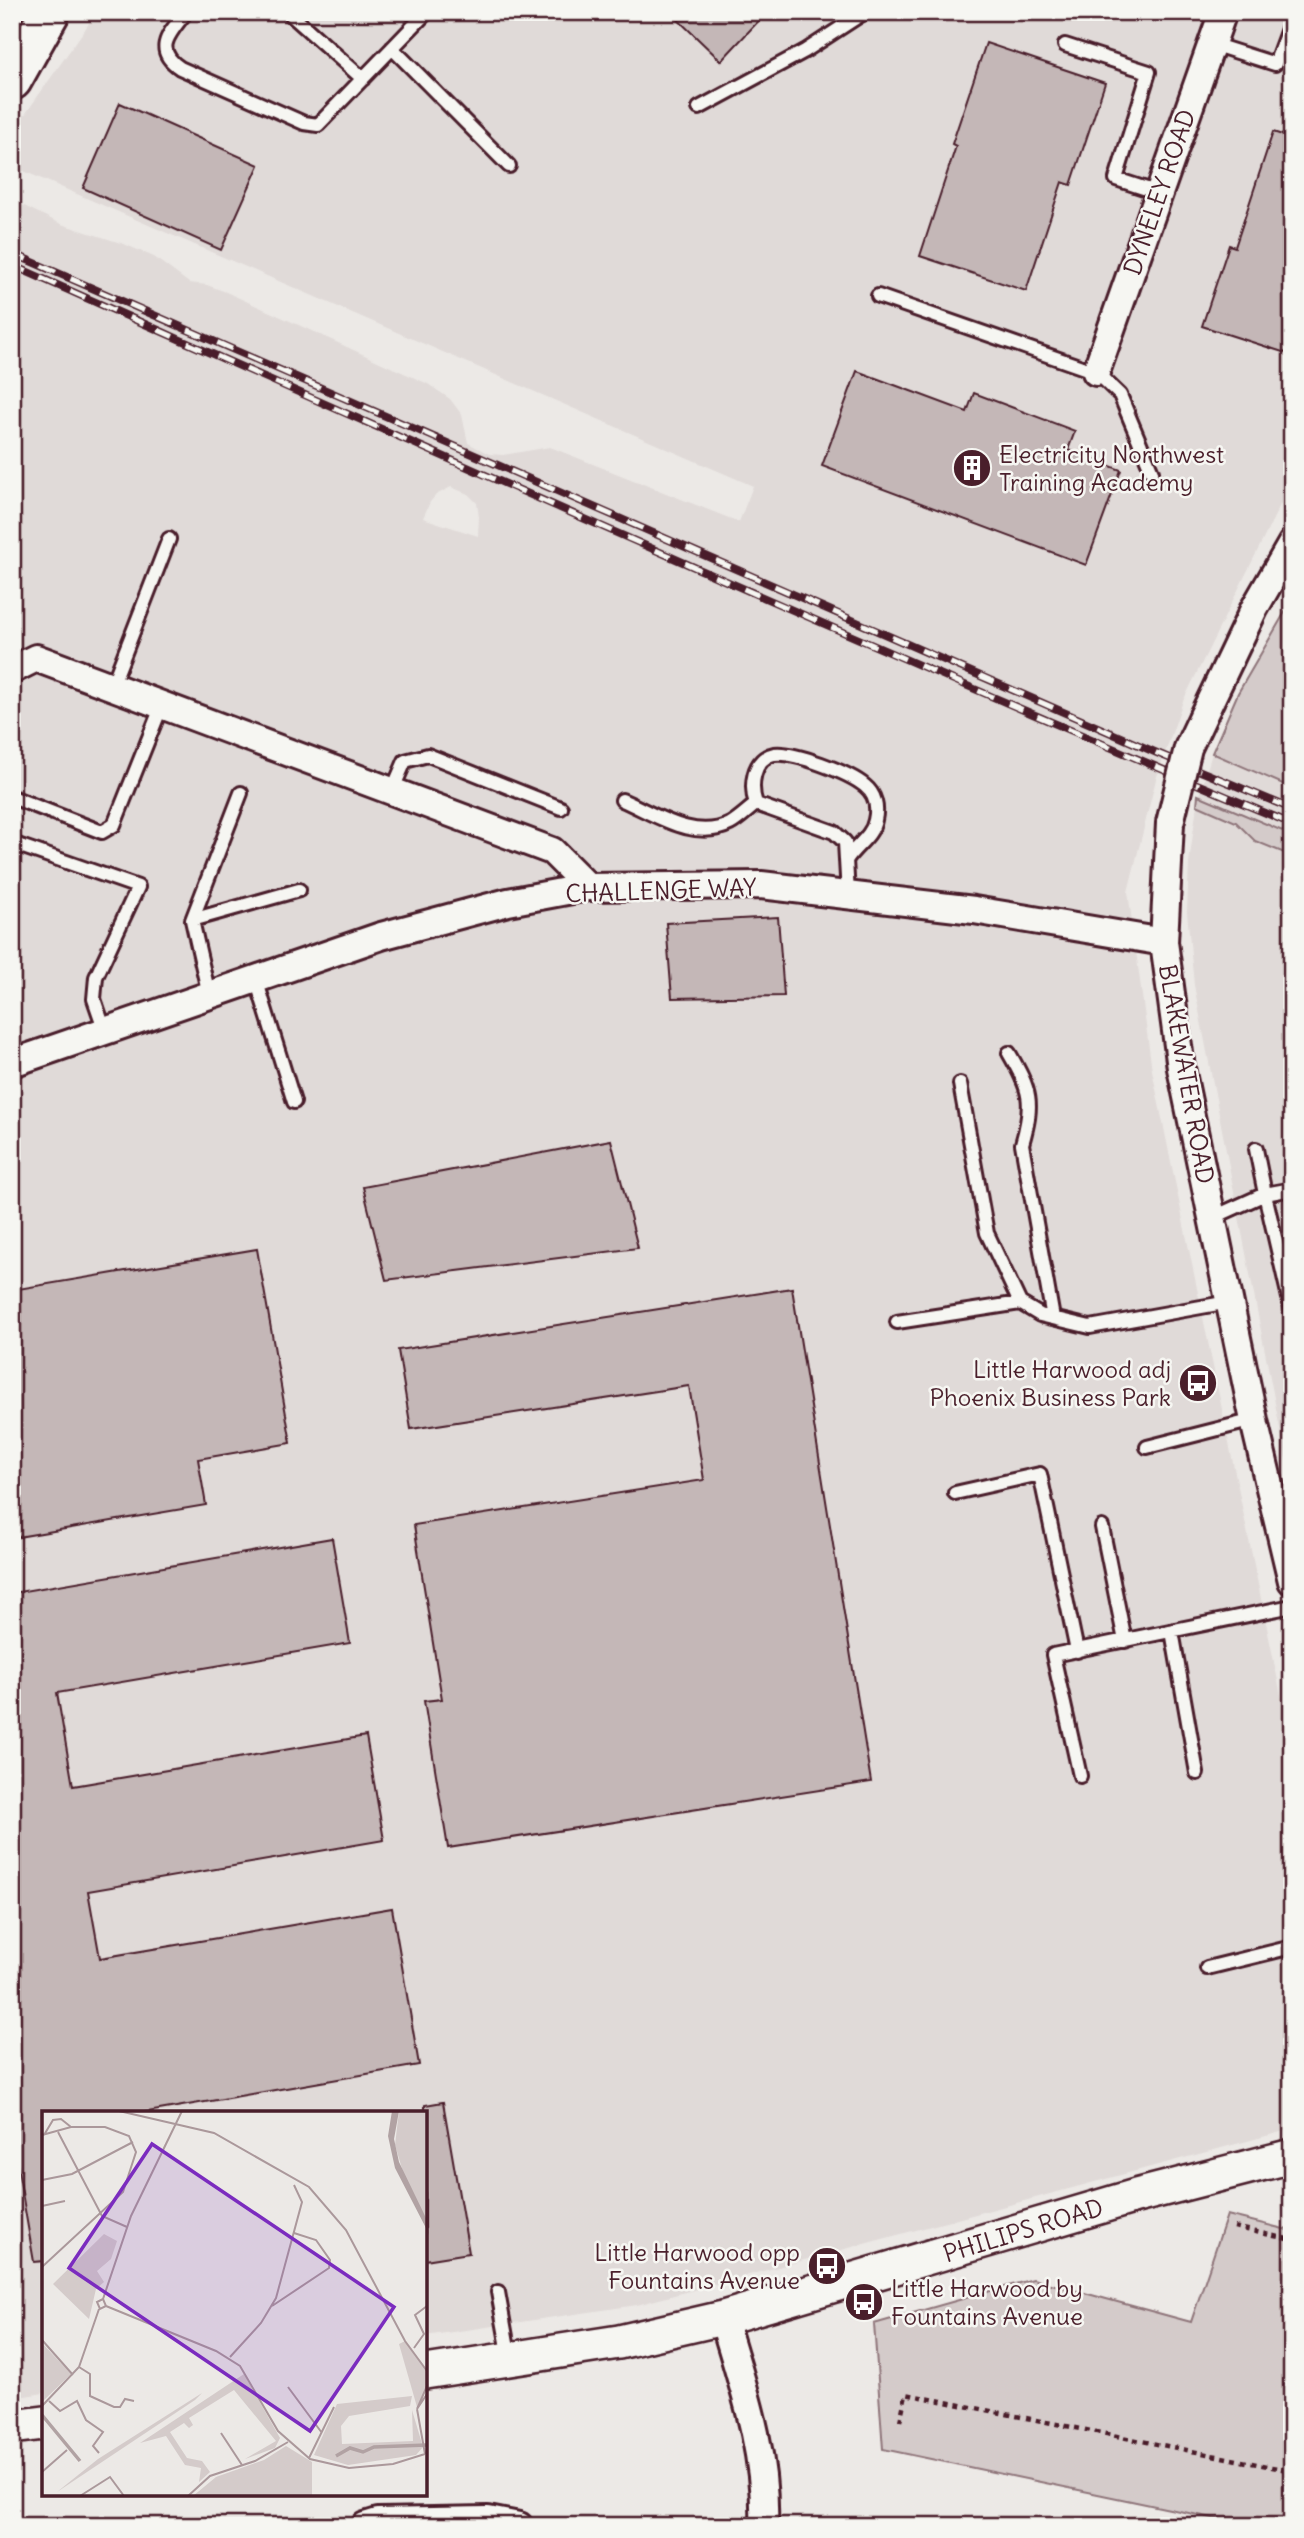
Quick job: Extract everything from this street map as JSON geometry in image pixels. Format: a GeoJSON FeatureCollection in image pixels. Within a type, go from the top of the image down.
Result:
{"type":"FeatureCollection","features":[{"type":"Feature","properties":{"kind":"highway"},"geometry":{"type":"LineString","coordinates":[[12,80],[50,12]]}},
{"type":"Feature","properties":{"kind":"street","name":"DYNELEY ROAD"},"geometry":{"type":"LineString","coordinates":[[1096,372],[1223,12]]}},
{"type":"Feature","properties":{"kind":"street","name":"BLAKEWATER ROAD"},"geometry":{"type":"LineString","coordinates":[[1292,543],[1254,610],[1188,748],[1170,823],[1164,942],[1181,1068],[1254,1420],[1292,1581]]}},
{"type":"Feature","properties":{"kind":"street"},"geometry":{"type":"LineString","coordinates":[[12,670],[36,658],[552,851],[588,887]]}},
{"type":"Feature","properties":{"kind":"street","name":"CHALLENGE WAY"},"geometry":{"type":"LineString","coordinates":[[12,1063],[381,936],[508,902],[588,887],[761,885],[974,910],[1164,942]]}},
{"type":"Feature","properties":{"kind":"street","name":"PHILIPS ROAD"},"geometry":{"type":"LineString","coordinates":[[427,2372],[619,2342],[723,2318],[1136,2196],[1292,2156]]}},
{"type":"Feature","properties":{"kind":"street"},"geometry":{"type":"LineString","coordinates":[[723,2318],[755,2429],[765,2491],[764,2526]]}},
{"type":"Feature","properties":{"kind":"street"},"geometry":{"type":"LineString","coordinates":[[365,2526],[378,2522],[488,2519],[519,2526]]}},
{"type":"Feature","properties":{"kind":"lane"},"geometry":{"type":"LineString","coordinates":[[186,12],[169,33],[164,48],[168,60],[180,68],[304,123],[318,125],[393,48],[418,15]]}},
{"type":"Feature","properties":{"kind":"lane"},"geometry":{"type":"LineString","coordinates":[[288,12],[363,79]]}},
{"type":"Feature","properties":{"kind":"lane"},"geometry":{"type":"LineString","coordinates":[[699,108],[805,51],[865,12]]}},
{"type":"Feature","properties":{"kind":"lane"},"geometry":{"type":"LineString","coordinates":[[1212,44],[1275,64],[1292,18]]}},
{"type":"Feature","properties":{"kind":"lane"},"geometry":{"type":"LineString","coordinates":[[1065,45],[1149,72],[1116,179],[1159,193]]}},
{"type":"Feature","properties":{"kind":"lane"},"geometry":{"type":"LineString","coordinates":[[393,48],[509,166]]}},
{"type":"Feature","properties":{"kind":"lane"},"geometry":{"type":"LineString","coordinates":[[878,296],[1096,372],[1120,395],[1152,472]]}},
{"type":"Feature","properties":{"kind":"lane"},"geometry":{"type":"LineString","coordinates":[[112,686],[169,539]]}},
{"type":"Feature","properties":{"kind":"lane"},"geometry":{"type":"LineString","coordinates":[[12,797],[102,832],[114,825],[162,705]]}},
{"type":"Feature","properties":{"kind":"lane"},"geometry":{"type":"LineString","coordinates":[[756,804],[752,793],[752,778],[762,761],[774,754],[807,759],[842,772],[866,786],[876,802],[875,819],[870,834],[847,859]]}},
{"type":"Feature","properties":{"kind":"lane"},"geometry":{"type":"LineString","coordinates":[[392,791],[405,761],[428,755],[561,808]]}},
{"type":"Feature","properties":{"kind":"lane"},"geometry":{"type":"LineString","coordinates":[[209,995],[192,920],[241,793]]}},
{"type":"Feature","properties":{"kind":"lane"},"geometry":{"type":"LineString","coordinates":[[622,800],[688,829],[708,831],[731,823],[756,804]]}},
{"type":"Feature","properties":{"kind":"lane"},"geometry":{"type":"LineString","coordinates":[[756,804],[834,832],[845,842],[848,895]]}},
{"type":"Feature","properties":{"kind":"lane"},"geometry":{"type":"LineString","coordinates":[[12,843],[138,887],[96,976],[94,999],[105,1031]]}},
{"type":"Feature","properties":{"kind":"lane"},"geometry":{"type":"LineString","coordinates":[[192,920],[299,890]]}},
{"type":"Feature","properties":{"kind":"lane"},"geometry":{"type":"LineString","coordinates":[[256,979],[294,1102]]}},
{"type":"Feature","properties":{"kind":"lane"},"geometry":{"type":"LineString","coordinates":[[1009,1053],[1022,1075],[1030,1098],[1030,1117],[1022,1144],[1053,1318]]}},
{"type":"Feature","properties":{"kind":"lane"},"geometry":{"type":"LineString","coordinates":[[960,1084],[987,1233],[1020,1303],[1040,1315],[1090,1327],[1229,1302]]}},
{"type":"Feature","properties":{"kind":"lane"},"geometry":{"type":"LineString","coordinates":[[1255,1149],[1292,1311]]}},
{"type":"Feature","properties":{"kind":"lane"},"geometry":{"type":"LineString","coordinates":[[1212,1217],[1265,1194],[1292,1189]]}},
{"type":"Feature","properties":{"kind":"lane"},"geometry":{"type":"LineString","coordinates":[[897,1322],[1020,1303]]}},
{"type":"Feature","properties":{"kind":"lane"},"geometry":{"type":"LineString","coordinates":[[1147,1447],[1254,1420]]}},
{"type":"Feature","properties":{"kind":"lane"},"geometry":{"type":"LineString","coordinates":[[955,1493],[1040,1474],[1077,1651]]}},
{"type":"Feature","properties":{"kind":"lane"},"geometry":{"type":"LineString","coordinates":[[1102,1527],[1125,1641]]}},
{"type":"Feature","properties":{"kind":"lane"},"geometry":{"type":"LineString","coordinates":[[1080,1776],[1053,1654],[1105,1646],[1292,1606]]}},
{"type":"Feature","properties":{"kind":"lane"},"geometry":{"type":"LineString","coordinates":[[1172,1631],[1197,1773]]}},
{"type":"Feature","properties":{"kind":"lane"},"geometry":{"type":"LineString","coordinates":[[1207,1968],[1292,1947]]}},
{"type":"Feature","properties":{"kind":"lane"},"geometry":{"type":"LineString","coordinates":[[498,2292],[510,2359]]}},
{"type":"Feature","properties":{"kind":"path"},"geometry":{"type":"LineString","coordinates":[[1234,2227],[1292,2240]]}},
{"type":"Feature","properties":{"kind":"path"},"geometry":{"type":"LineString","coordinates":[[900,2421],[906,2394],[1292,2471]]}},
{"type":"Feature","properties":{"kind":"shaded area"},"geometry":{"type":"Polygon","coordinates":[[[97,12],[1292,12],[1292,481],[1183,701],[1156,779],[1128,892],[1152,1070],[1292,1749],[1292,2129],[637,2305],[427,2336],[427,2111],[42,2111],[42,2393],[12,2398],[12,200],[61,224],[124,244],[154,257],[189,283],[207,285],[226,292],[428,384],[450,399],[462,415],[468,443],[489,454],[503,455],[550,447],[739,522],[753,486],[12,166],[12,133],[97,12]],[[451,487],[436,495],[423,518],[478,536],[477,503],[468,494],[451,487]]]}},
{"type":"Feature","properties":{"kind":"shaded area"},"geometry":{"type":"Polygon","coordinates":[[[1292,600],[1292,788],[1212,753],[1238,693],[1292,600]]]}},
{"type":"Feature","properties":{"kind":"shaded area"},"geometry":{"type":"Polygon","coordinates":[[[1212,753],[1292,788],[1292,1491],[1194,985],[1187,912],[1189,863],[1197,805],[1212,753]]]}},
{"type":"Feature","properties":{"kind":"shaded area"},"geometry":{"type":"Polygon","coordinates":[[[1198,795],[1292,835],[1292,856],[1255,841],[1236,822],[1197,805],[1198,795]]]}},
{"type":"Feature","properties":{"kind":"shaded area"},"geometry":{"type":"Polygon","coordinates":[[[1227,2215],[1292,2231],[1292,2526],[1251,2526],[883,2449],[874,2324],[1033,2279],[1191,2322],[1227,2215]]]}},
{"type":"Feature","properties":{"kind":"building"},"geometry":{"type":"Polygon","coordinates":[[[670,12],[767,12],[721,61],[670,12]]]}},
{"type":"Feature","properties":{"kind":"building"},"geometry":{"type":"Polygon","coordinates":[[[986,43],[1105,83],[1071,185],[1062,182],[1026,291],[920,256],[956,146],[952,144],[986,43]]]}},
{"type":"Feature","properties":{"kind":"building"},"geometry":{"type":"Polygon","coordinates":[[[120,103],[259,165],[221,250],[83,188],[120,103]]]}},
{"type":"Feature","properties":{"kind":"building"},"geometry":{"type":"Polygon","coordinates":[[[1273,132],[1292,138],[1292,355],[1202,326],[1229,245],[1235,247],[1273,132]]]}},
{"type":"Feature","properties":{"kind":"building","name":"Electricity Northwest Training Academy"},"geometry":{"type":"Polygon","coordinates":[[[857,371],[967,412],[974,393],[1075,431],[1068,450],[1121,470],[1086,565],[822,466],[857,371]]]}},
{"type":"Feature","properties":{"kind":"building"},"geometry":{"type":"Polygon","coordinates":[[[778,917],[784,996],[672,998],[666,923],[778,917]]]}},
{"type":"Feature","properties":{"kind":"building"},"geometry":{"type":"Polygon","coordinates":[[[611,1140],[638,1248],[386,1280],[363,1187],[611,1140]]]}},
{"type":"Feature","properties":{"kind":"building"},"geometry":{"type":"Polygon","coordinates":[[[257,1249],[291,1443],[198,1459],[206,1505],[12,1538],[12,1290],[257,1249]]]}},
{"type":"Feature","properties":{"kind":"building"},"geometry":{"type":"Polygon","coordinates":[[[792,1288],[871,1782],[448,1848],[424,1701],[442,1699],[414,1525],[704,1480],[689,1386],[411,1429],[398,1350],[792,1288]]]}},
{"type":"Feature","properties":{"kind":"building"},"geometry":{"type":"Polygon","coordinates":[[[332,1538],[350,1643],[57,1693],[73,1786],[366,1736],[384,1840],[88,1891],[100,1958],[392,1908],[419,2065],[154,2111],[42,2111],[42,2261],[34,2262],[12,2135],[12,1593],[332,1538]]]}},
{"type":"Feature","properties":{"kind":"building"},"geometry":{"type":"Polygon","coordinates":[[[443,2102],[469,2253],[427,2260],[427,2111],[425,2105],[443,2102]]]}},
{"type":"Feature","properties":{"kind":"railway"},"geometry":{"type":"LineString","coordinates":[[12,253],[1157,753],[1292,809]]}},
{"type":"Feature","properties":{"kind":"railway"},"geometry":{"type":"LineString","coordinates":[[12,265],[810,618],[1292,824]]}},
{"type":"Feature","properties":{"kind":"place","name":"Electricity Northwest Training Academy"},"geometry":{"type":"Point","coordinates":[972,468]}},
{"type":"Feature","properties":{"kind":"place","name":"Little Harwood adj Phoenix Business Park"},"geometry":{"type":"Point","coordinates":[1198,1383]}},
{"type":"Feature","properties":{"kind":"place","name":"Little Harwood opp Fountains Avenue"},"geometry":{"type":"Point","coordinates":[827,2266]}},
{"type":"Feature","properties":{"kind":"place","name":"Little Harwood by Fountains Avenue"},"geometry":{"type":"Point","coordinates":[864,2302]}}]}
